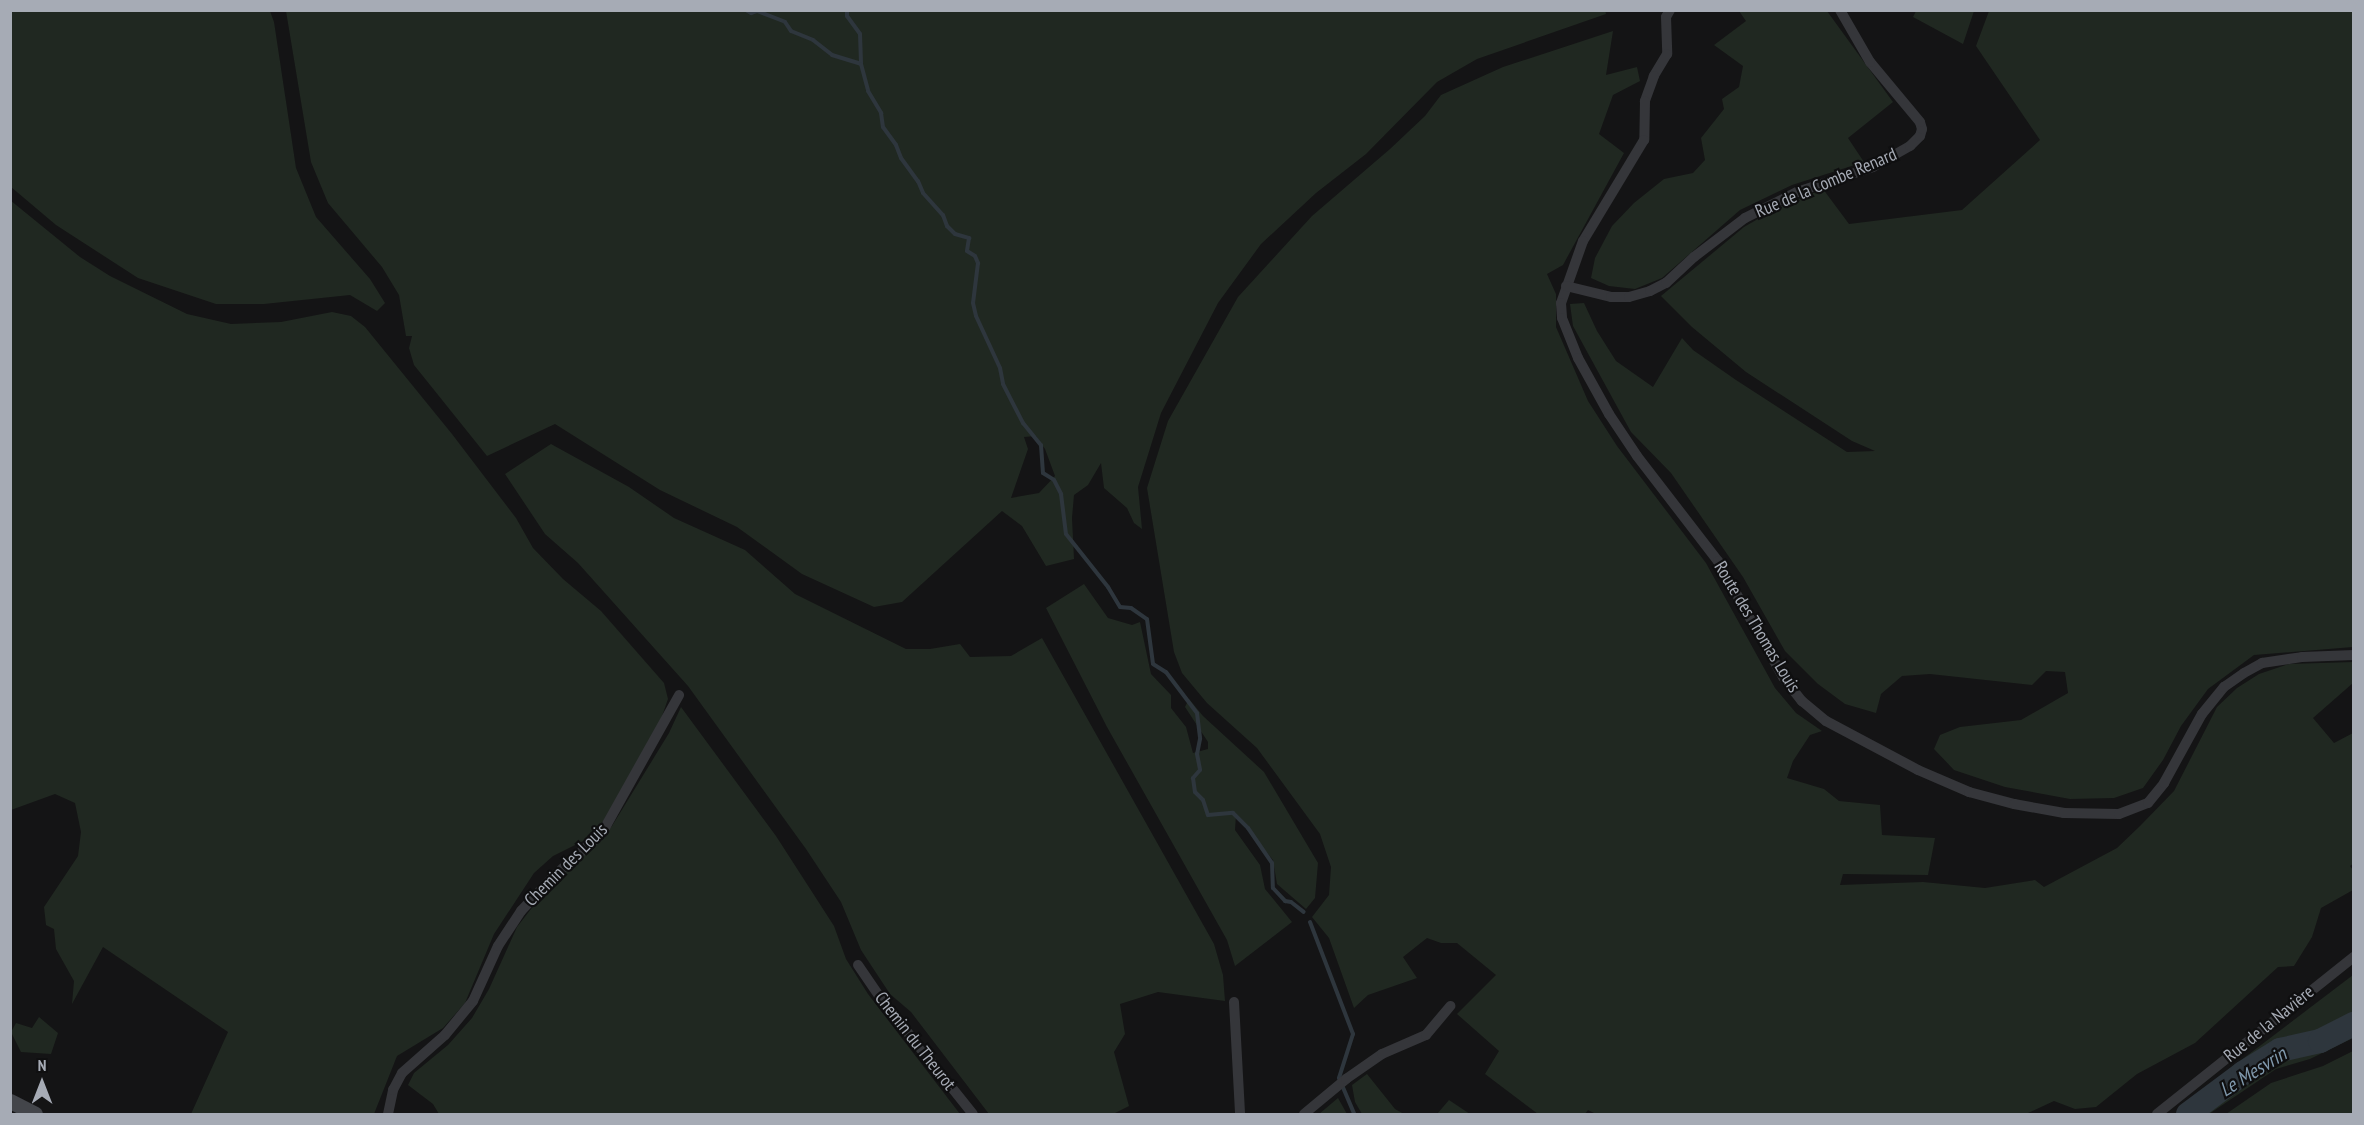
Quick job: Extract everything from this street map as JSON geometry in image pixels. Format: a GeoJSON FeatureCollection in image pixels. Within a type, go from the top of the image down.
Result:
{"type":"FeatureCollection","features":[{"type":"Feature","properties":{"kind":"main road"},"geometry":{"type":"LineString","coordinates":[[10,1101],[35,1114]]}},
{"type":"Feature","properties":{"kind":"street","name":"Route des Thomas Louis"},"geometry":{"type":"LineString","coordinates":[[1670,10],[1666,17],[1667,54],[1653,76],[1645,101],[1644,140],[1583,242],[1561,303],[1562,318],[1571,343],[1594,388],[1637,456],[1718,561],[1783,677],[1802,701],[1826,721],[1918,771],[1969,792],[2014,804],[2064,813],[2119,814],[2148,803],[2164,783],[2202,714],[2224,687],[2244,672],[2272,662],[2302,657],[2354,655]]}},
{"type":"Feature","properties":{"kind":"street","name":"Rue de la Combe Renard"},"geometry":{"type":"LineString","coordinates":[[1566,286],[1611,297],[1629,297],[1650,291],[1666,283],[1744,218],[1797,192],[1873,167],[1910,146],[1920,136],[1922,129],[1920,122],[1870,62],[1840,10]]}},
{"type":"Feature","properties":{"kind":"street","name":"Chemin des Louis"},"geometry":{"type":"LineString","coordinates":[[388,1114],[393,1089],[402,1073],[445,1035],[473,1001],[498,946],[520,911],[607,826],[680,695]]}},
{"type":"Feature","properties":{"kind":"street","name":"Rue de la Navière"},"geometry":{"type":"LineString","coordinates":[[2157,1114],[2354,957]]}},
{"type":"Feature","properties":{"kind":"street","name":"Chemin du Theurot"},"geometry":{"type":"LineString","coordinates":[[858,965],[884,1003],[974,1114]]}},
{"type":"Feature","properties":{"kind":"street"},"geometry":{"type":"LineString","coordinates":[[1234,1002],[1240,1114]]}},
{"type":"Feature","properties":{"kind":"street"},"geometry":{"type":"LineString","coordinates":[[1304,1114],[1346,1079],[1382,1054],[1426,1035],[1450,1006]]}},
{"type":"Feature","properties":{"kind":"shaded area"},"geometry":{"type":"Polygon","coordinates":[[[1605,10],[1606,14],[1477,59],[1437,82],[1366,154],[1316,193],[1261,244],[1218,303],[1161,413],[1138,487],[1142,529],[1134,523],[1127,508],[1104,488],[1101,463],[1088,485],[1074,495],[1072,518],[1074,559],[1046,566],[1022,526],[1002,511],[902,602],[874,607],[802,574],[737,527],[660,490],[555,424],[487,456],[414,365],[409,348],[412,336],[406,336],[399,295],[382,267],[328,203],[311,162],[286,11],[1605,10]],[[1036,436],[1024,437],[1028,449],[1011,498],[1039,493],[1055,476],[1045,449],[1036,436]]]}},
{"type":"Feature","properties":{"kind":"shaded area"},"geometry":{"type":"Polygon","coordinates":[[[1916,10],[1974,11],[1963,44],[1913,17],[1916,10]]]}},
{"type":"Feature","properties":{"kind":"shaded area"},"geometry":{"type":"Polygon","coordinates":[[[10,11],[270,11],[274,22],[296,168],[316,217],[370,279],[385,303],[377,311],[350,295],[264,304],[216,304],[138,278],[56,225],[11,187],[10,11]]]}},
{"type":"Feature","properties":{"kind":"shaded area"},"geometry":{"type":"Polygon","coordinates":[[[1739,11],[1827,11],[1893,102],[1848,138],[1864,162],[1792,185],[1740,210],[1662,278],[1635,289],[1609,286],[1591,278],[1595,258],[1612,226],[1634,203],[1664,179],[1693,173],[1705,160],[1701,138],[1724,109],[1722,99],[1739,87],[1743,66],[1714,45],[1746,21],[1739,11]]]}},
{"type":"Feature","properties":{"kind":"shaded area"},"geometry":{"type":"Polygon","coordinates":[[[1989,11],[2353,11],[2353,647],[2254,655],[2208,689],[2181,726],[2163,760],[2143,788],[2114,798],[2070,799],[2005,787],[1954,770],[1934,749],[1940,735],[1960,727],[2021,720],[2068,693],[2065,672],[2046,671],[2032,685],[1930,674],[1902,676],[1881,694],[1876,713],[1845,704],[1818,684],[1785,651],[1743,577],[1671,473],[1631,432],[1573,326],[1570,304],[1584,303],[1597,331],[1616,361],[1653,387],[1682,338],[1693,350],[1736,380],[1847,452],[1875,451],[1852,441],[1746,372],[1692,327],[1661,296],[1744,227],[1777,208],[1823,189],[1849,224],[1962,210],[2040,140],[1976,46],[1989,11]]]}},
{"type":"Feature","properties":{"kind":"shaded area"},"geometry":{"type":"Polygon","coordinates":[[[1613,31],[1606,75],[1637,67],[1640,81],[1613,95],[1599,134],[1624,153],[1563,265],[1547,274],[1556,294],[1556,327],[1588,401],[1617,446],[1706,563],[1775,688],[1796,713],[1822,731],[1810,735],[1793,761],[1787,778],[1824,789],[1839,801],[1880,805],[1882,835],[1935,838],[1928,875],[1843,874],[1840,885],[1923,882],[1985,888],[2035,880],[2044,887],[2117,848],[2174,791],[2217,707],[2237,688],[2259,674],[2289,664],[2353,662],[2353,683],[2313,718],[2334,743],[2353,733],[2354,863],[2350,866],[2353,870],[2353,890],[2321,908],[2312,937],[2294,966],[2278,967],[2195,1043],[2137,1074],[2096,1107],[2075,1109],[2054,1101],[2026,1114],[1596,1114],[1588,1110],[1585,1114],[1538,1114],[1485,1074],[1499,1051],[1457,1014],[1496,975],[1457,943],[1441,943],[1427,938],[1403,957],[1417,978],[1368,995],[1354,1008],[1329,938],[1312,917],[1329,895],[1331,867],[1320,834],[1257,748],[1207,703],[1182,673],[1174,652],[1147,488],[1168,421],[1238,297],[1312,216],[1390,149],[1425,116],[1441,95],[1503,67],[1613,31]]]}},
{"type":"Feature","properties":{"kind":"shaded area"},"geometry":{"type":"Polygon","coordinates":[[[10,200],[80,257],[110,276],[187,314],[231,324],[281,322],[332,312],[351,316],[365,327],[452,434],[516,518],[533,548],[563,579],[601,611],[664,683],[668,699],[661,719],[605,819],[587,839],[553,856],[534,873],[494,934],[465,1003],[443,1028],[397,1056],[374,1114],[191,1114],[228,1032],[103,947],[72,1004],[74,981],[56,949],[54,929],[46,925],[44,907],[78,856],[81,832],[75,803],[55,794],[11,810],[10,200]]]}},
{"type":"Feature","properties":{"kind":"shaded area"},"geometry":{"type":"Polygon","coordinates":[[[551,444],[629,487],[674,518],[745,550],[795,594],[906,649],[930,649],[960,644],[970,657],[1011,656],[1042,638],[1214,944],[1223,975],[1225,1001],[1158,992],[1120,1004],[1125,1034],[1114,1052],[1129,1106],[1113,1114],[989,1114],[911,1012],[890,994],[861,950],[841,902],[806,849],[688,686],[578,563],[545,534],[505,474],[551,444]]]}},
{"type":"Feature","properties":{"kind":"shaded area"},"geometry":{"type":"Polygon","coordinates":[[[1084,584],[1108,618],[1132,625],[1140,622],[1151,674],[1171,695],[1171,708],[1186,727],[1193,753],[1208,749],[1208,742],[1185,707],[1189,699],[1203,716],[1264,772],[1318,863],[1315,898],[1306,909],[1277,884],[1273,860],[1236,815],[1235,830],[1260,865],[1265,889],[1292,922],[1235,966],[1227,940],[1107,727],[1046,608],[1084,584]]]}},
{"type":"Feature","properties":{"kind":"shaded area"},"geometry":{"type":"Polygon","coordinates":[[[681,707],[776,836],[834,926],[846,959],[868,994],[960,1114],[439,1114],[433,1104],[408,1085],[414,1073],[448,1045],[472,1018],[489,989],[517,927],[538,900],[612,826],[669,733],[681,707]]]}},
{"type":"Feature","properties":{"kind":"shaded area"},"geometry":{"type":"Polygon","coordinates":[[[2353,975],[2353,1018],[2324,1035],[2282,1045],[2229,1077],[2232,1067],[2353,975]]]}},
{"type":"Feature","properties":{"kind":"shaded area"},"geometry":{"type":"Polygon","coordinates":[[[39,1017],[58,1033],[51,1054],[21,1052],[11,1032],[16,1023],[32,1028],[39,1017]]]}},
{"type":"Feature","properties":{"kind":"shaded area"},"geometry":{"type":"Polygon","coordinates":[[[2353,1028],[2353,1038],[2310,1059],[2276,1069],[2209,1114],[2198,1114],[2242,1081],[2291,1051],[2315,1048],[2353,1028]]]}},
{"type":"Feature","properties":{"kind":"shaded area"},"geometry":{"type":"Polygon","coordinates":[[[2353,1051],[2353,1114],[2226,1114],[2271,1083],[2323,1066],[2353,1051]]]}},
{"type":"Feature","properties":{"kind":"shaded area"},"geometry":{"type":"Polygon","coordinates":[[[1367,1074],[1395,1109],[1404,1114],[1362,1114],[1355,1102],[1352,1085],[1367,1074]]]}},
{"type":"Feature","properties":{"kind":"shaded area"},"geometry":{"type":"Polygon","coordinates":[[[1338,1098],[1347,1114],[1319,1114],[1338,1098]]]}},
{"type":"Feature","properties":{"kind":"shaded area"},"geometry":{"type":"Polygon","coordinates":[[[1449,1100],[1470,1114],[1437,1114],[1449,1100]]]}},
{"type":"Feature","properties":{"kind":"waterway"},"geometry":{"type":"LineString","coordinates":[[746,10],[751,13],[757,11],[785,22],[791,31],[813,40],[832,55],[861,64]]}},
{"type":"Feature","properties":{"kind":"waterway"},"geometry":{"type":"LineString","coordinates":[[847,10],[847,16],[860,34],[861,64],[868,91],[881,113],[883,127],[918,181],[923,193],[943,215],[947,226],[955,234],[969,238],[967,251],[975,256],[978,263],[973,303],[976,316],[1000,368],[1003,384],[1023,423],[1041,445],[1043,473],[1054,480],[1061,494],[1066,534],[1108,587],[1120,607],[1131,608],[1147,619],[1153,664],[1166,672],[1197,713],[1200,739],[1197,754],[1200,770],[1193,778],[1195,792],[1203,800],[1208,815],[1233,813],[1248,828],[1272,863],[1273,888],[1285,901],[1291,902],[1304,912]]}},
{"type":"Feature","properties":{"kind":"waterway"},"geometry":{"type":"LineString","coordinates":[[1310,922],[1353,1034],[1339,1078],[1354,1114]]}},
{"type":"Feature","properties":{"kind":"waterway","name":"Le Mesvrin"},"geometry":{"type":"LineString","coordinates":[[2188,1114],[2243,1073],[2280,1050],[2320,1041],[2354,1024]]}}]}
